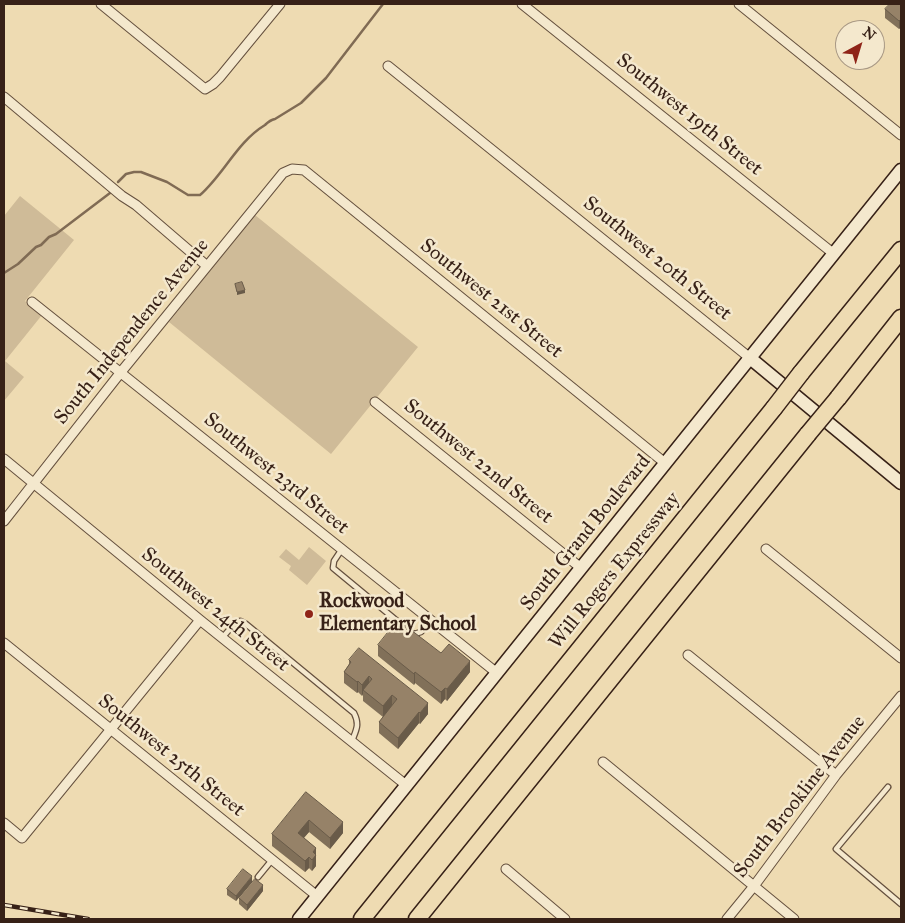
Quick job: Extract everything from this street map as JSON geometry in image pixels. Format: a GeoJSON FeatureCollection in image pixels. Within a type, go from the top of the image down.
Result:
{"type":"FeatureCollection","features":[{"type":"Feature","properties":{"kind":"highway","name":"Will Rogers Expressway"},"geometry":{"type":"LineString","coordinates":[[362,919],[901,250]]}},
{"type":"Feature","properties":{"kind":"highway"},"geometry":{"type":"LineString","coordinates":[[416,919],[901,318]]}},
{"type":"Feature","properties":{"kind":"street"},"geometry":{"type":"LineString","coordinates":[[101,4],[206,89],[220,77],[280,4]]}},
{"type":"Feature","properties":{"kind":"street","name":"Southwest 19th Street"},"geometry":{"type":"LineString","coordinates":[[522,4],[834,254]]}},
{"type":"Feature","properties":{"kind":"street"},"geometry":{"type":"LineString","coordinates":[[739,4],[901,135]]}},
{"type":"Feature","properties":{"kind":"street","name":"Southwest 20th Street"},"geometry":{"type":"LineString","coordinates":[[388,66],[750,358],[901,483]]}},
{"type":"Feature","properties":{"kind":"street"},"geometry":{"type":"LineString","coordinates":[[4,98],[122,196],[136,204],[207,266]]}},
{"type":"Feature","properties":{"kind":"street","name":"South Independence Avenue"},"geometry":{"type":"LineString","coordinates":[[4,521],[121,372],[283,173],[292,169]]}},
{"type":"Feature","properties":{"kind":"street","name":"Southwest 21st Street"},"geometry":{"type":"LineString","coordinates":[[292,169],[304,170],[665,464]]}},
{"type":"Feature","properties":{"kind":"street","name":"South Grand Boulevard"},"geometry":{"type":"LineString","coordinates":[[299,919],[901,170]]}},
{"type":"Feature","properties":{"kind":"street","name":"Southwest 23rd Street"},"geometry":{"type":"LineString","coordinates":[[32,302],[497,674]]}},
{"type":"Feature","properties":{"kind":"street","name":"Southwest 22nd Street"},"geometry":{"type":"LineString","coordinates":[[375,402],[581,568]]}},
{"type":"Feature","properties":{"kind":"street","name":"Southwest 24th Street"},"geometry":{"type":"LineString","coordinates":[[4,460],[406,786]]}},
{"type":"Feature","properties":{"kind":"street"},"geometry":{"type":"LineString","coordinates":[[766,548],[901,658]]}},
{"type":"Feature","properties":{"kind":"street"},"geometry":{"type":"LineString","coordinates":[[4,823],[22,838],[200,620]]}},
{"type":"Feature","properties":{"kind":"street","name":"Southwest 25th Street"},"geometry":{"type":"LineString","coordinates":[[4,643],[317,896]]}},
{"type":"Feature","properties":{"kind":"street"},"geometry":{"type":"LineString","coordinates":[[688,655],[836,775]]}},
{"type":"Feature","properties":{"kind":"street","name":"South Brookline Avenue"},"geometry":{"type":"LineString","coordinates":[[727,919],[754,886],[836,775],[901,696]]}},
{"type":"Feature","properties":{"kind":"street"},"geometry":{"type":"LineString","coordinates":[[603,762],[794,919]]}},
{"type":"Feature","properties":{"kind":"street"},"geometry":{"type":"LineString","coordinates":[[506,869],[565,919]]}},
{"type":"Feature","properties":{"kind":"lane"},"geometry":{"type":"LineString","coordinates":[[342,549],[334,561],[333,568],[345,579],[414,634],[422,632],[431,621]]}},
{"type":"Feature","properties":{"kind":"lane"},"geometry":{"type":"LineString","coordinates":[[222,638],[234,623],[240,621],[246,624],[354,713],[358,720],[358,727],[351,742]]}},
{"type":"Feature","properties":{"kind":"lane"},"geometry":{"type":"LineString","coordinates":[[888,787],[836,849],[901,904]]}},
{"type":"Feature","properties":{"kind":"lane"},"geometry":{"type":"LineString","coordinates":[[258,878],[272,860]]}},
{"type":"Feature","properties":{"kind":"shaded area"},"geometry":{"type":"Polygon","coordinates":[[[20,196],[74,240],[25,301],[42,315],[5,361],[24,377],[4,401],[4,216],[20,196]]]}},
{"type":"Feature","properties":{"kind":"shaded area"},"geometry":{"type":"Polygon","coordinates":[[[255,215],[418,347],[331,454],[169,322],[255,215]]]}},
{"type":"Feature","properties":{"kind":"shaded area"},"geometry":{"type":"Polygon","coordinates":[[[309,547],[326,561],[307,585],[289,570],[291,566],[279,557],[286,549],[299,560],[309,547]]]}},
{"type":"Feature","properties":{"kind":"building"},"geometry":{"type":"Polygon","coordinates":[[[890,4],[899,4],[901,6],[901,19],[899,21],[885,9],[890,4]]]}},
{"type":"Feature","properties":{"kind":"building"},"geometry":{"type":"Polygon","coordinates":[[[242,282],[245,290],[237,292],[235,284],[242,282]]]}},
{"type":"Feature","properties":{"kind":"building"},"geometry":{"type":"Polygon","coordinates":[[[398,620],[441,653],[449,644],[470,661],[447,689],[445,688],[441,692],[415,672],[414,674],[378,645],[398,620]]]}},
{"type":"Feature","properties":{"kind":"building"},"geometry":{"type":"Polygon","coordinates":[[[359,648],[428,703],[398,738],[379,722],[397,699],[392,695],[383,706],[363,690],[372,679],[369,676],[362,685],[344,672],[351,662],[349,660],[359,648]]]}},
{"type":"Feature","properties":{"kind":"building"},"geometry":{"type":"Polygon","coordinates":[[[306,792],[343,822],[330,838],[309,820],[298,833],[316,848],[313,852],[316,855],[312,860],[309,857],[305,861],[272,834],[306,792]]]}},
{"type":"Feature","properties":{"kind":"building"},"geometry":{"type":"Polygon","coordinates":[[[243,869],[252,876],[236,896],[227,889],[243,869]]]}},
{"type":"Feature","properties":{"kind":"building"},"geometry":{"type":"Polygon","coordinates":[[[255,879],[263,885],[247,905],[239,898],[255,879]]]}},
{"type":"Feature","properties":{"kind":"waterway"},"geometry":{"type":"LineString","coordinates":[[118,182],[126,174],[141,172],[167,182],[188,195],[200,195],[209,187],[246,140],[269,121],[301,103],[326,78],[383,4]]}},
{"type":"Feature","properties":{"kind":"waterway"},"geometry":{"type":"LineString","coordinates":[[4,273],[18,264],[49,237],[56,234],[110,193]]}},
{"type":"Feature","properties":{"kind":"railway"},"geometry":{"type":"LineString","coordinates":[[4,905],[88,919]]}},
{"type":"Feature","properties":{"kind":"place","name":"Rockwood Elementary School"},"geometry":{"type":"Point","coordinates":[309,614]}}]}
